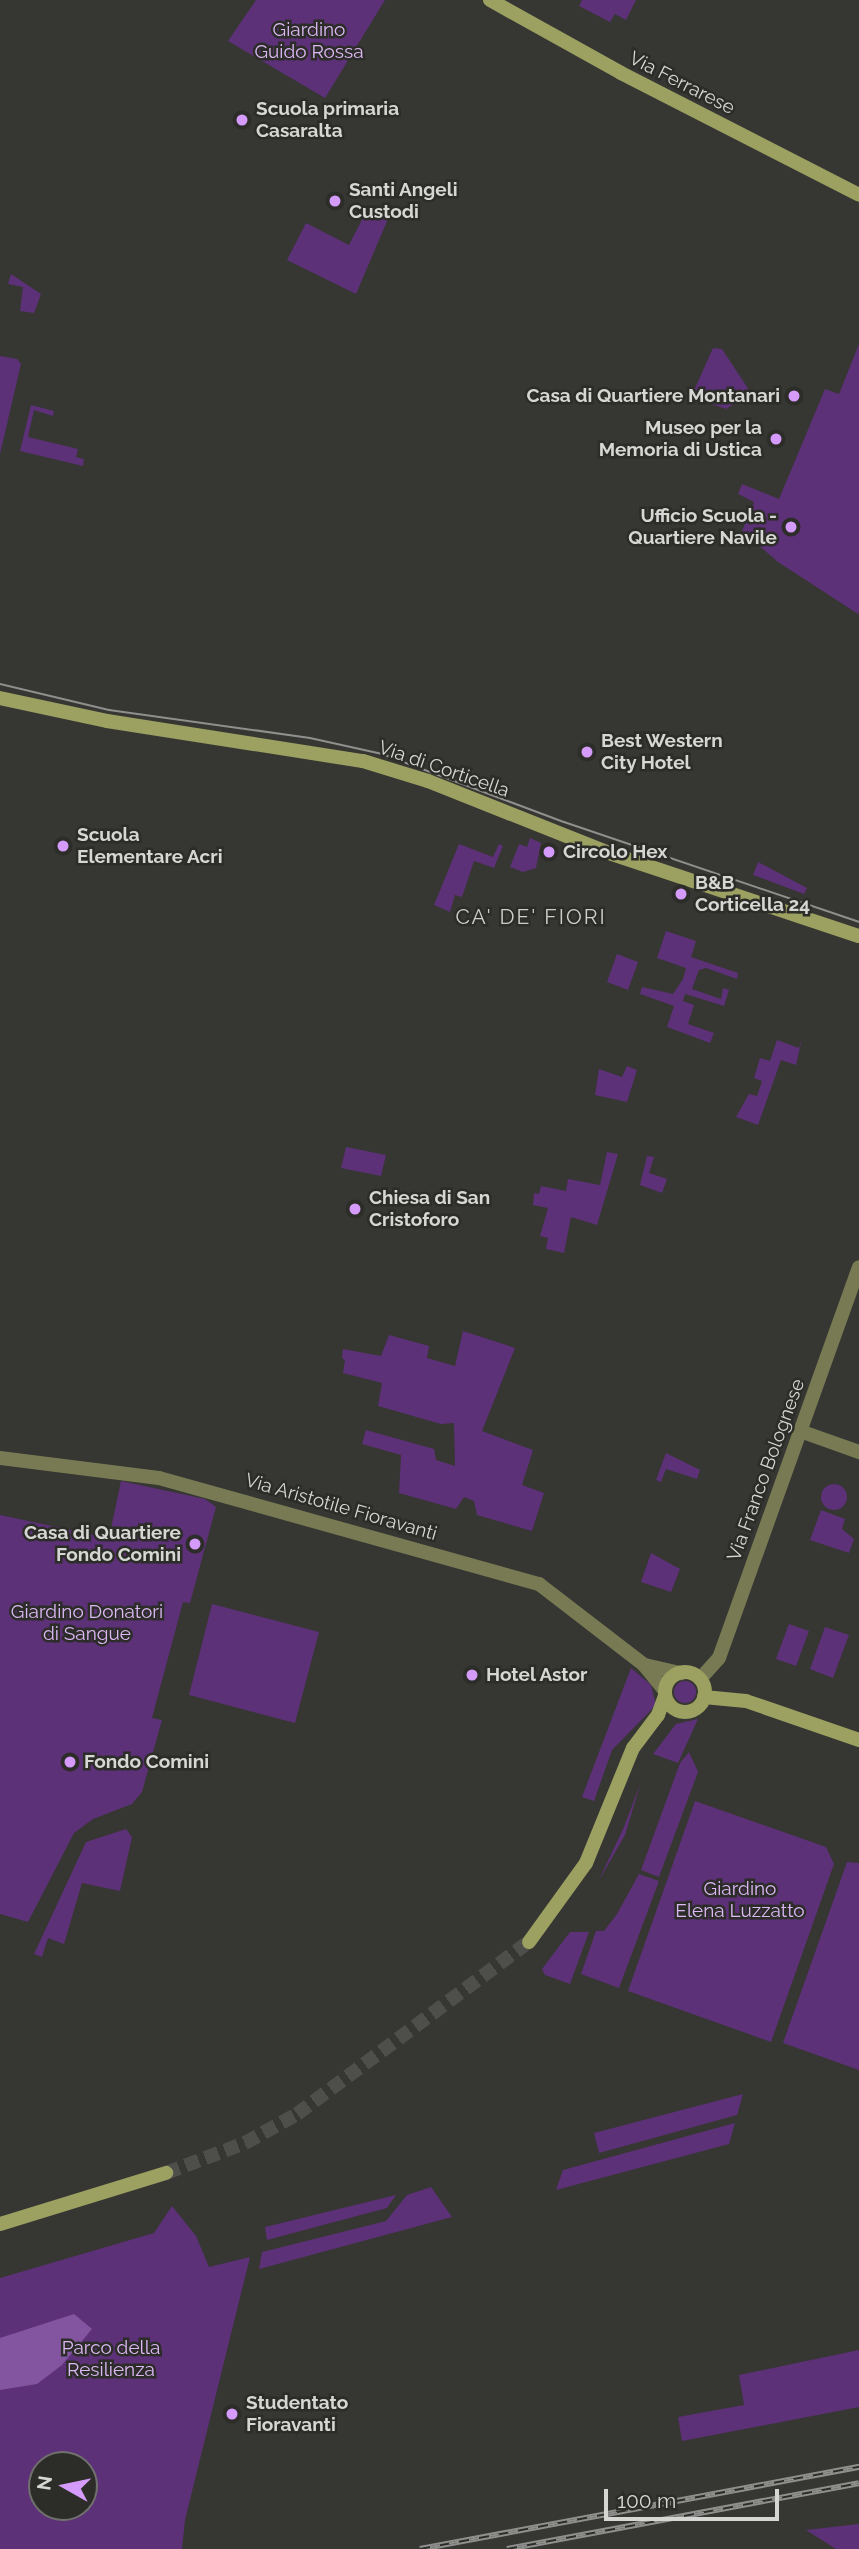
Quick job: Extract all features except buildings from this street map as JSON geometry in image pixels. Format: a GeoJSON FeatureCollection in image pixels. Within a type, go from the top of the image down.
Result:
{"type":"FeatureCollection","features":[{"type":"Feature","properties":{"kind":"main road","name":"Via Ferrarese"},"geometry":{"type":"LineString","coordinates":[[491,0],[621,73],[859,195]]}},
{"type":"Feature","properties":{"kind":"main road","name":"Via di Corticella"},"geometry":{"type":"LineString","coordinates":[[0,698],[107,721],[308,749],[383,766],[608,853],[859,936]]}},
{"type":"Feature","properties":{"kind":"main road"},"geometry":{"type":"LineString","coordinates":[[529,1941],[586,1863],[626,1766],[652,1729],[670,1679],[681,1673],[700,1679],[704,1697]]}},
{"type":"Feature","properties":{"kind":"main road"},"geometry":{"type":"LineString","coordinates":[[665,1693],[680,1712]]}},
{"type":"Feature","properties":{"kind":"main road"},"geometry":{"type":"LineString","coordinates":[[652,1729],[680,1712],[694,1710],[704,1697]]}},
{"type":"Feature","properties":{"kind":"main road"},"geometry":{"type":"LineString","coordinates":[[704,1697],[746,1701],[859,1740]]}},
{"type":"Feature","properties":{"kind":"main road"},"geometry":{"type":"LineString","coordinates":[[0,2224],[166,2173]]}},
{"type":"Feature","properties":{"kind":"street","name":"Via Franco Bolognese"},"geometry":{"type":"LineString","coordinates":[[700,1679],[719,1658],[859,1267]]}},
{"type":"Feature","properties":{"kind":"street"},"geometry":{"type":"LineString","coordinates":[[800,1431],[859,1452]]}},
{"type":"Feature","properties":{"kind":"street","name":"Via Aristotile Fioravanti"},"geometry":{"type":"LineString","coordinates":[[0,1458],[159,1478],[539,1584],[644,1665],[665,1693]]}},
{"type":"Feature","properties":{"kind":"street","name":"Via Aristotile Fioravanti"},"geometry":{"type":"LineString","coordinates":[[644,1665],[681,1673]]}},
{"type":"Feature","properties":{"kind":"green space","name":"Giardino Guido Rossa"},"geometry":{"type":"Polygon","coordinates":[[[256,0],[385,0],[325,98],[228,41],[256,0]]]}},
{"type":"Feature","properties":{"kind":"green space"},"geometry":{"type":"Polygon","coordinates":[[[582,0],[636,0],[626,20],[615,14],[610,22],[579,6],[582,0]]]}},
{"type":"Feature","properties":{"kind":"green space"},"geometry":{"type":"Polygon","coordinates":[[[367,210],[388,219],[356,294],[287,260],[306,223],[349,245],[367,210]]]}},
{"type":"Feature","properties":{"kind":"green space"},"geometry":{"type":"Polygon","coordinates":[[[11,274],[41,294],[34,313],[20,311],[23,287],[8,284],[11,274]]]}},
{"type":"Feature","properties":{"kind":"green space"},"geometry":{"type":"Polygon","coordinates":[[[859,344],[858,614],[778,562],[742,531],[754,502],[738,494],[742,484],[779,499],[825,389],[839,394],[859,344]]]}},
{"type":"Feature","properties":{"kind":"green space"},"geometry":{"type":"Polygon","coordinates":[[[713,348],[722,349],[751,393],[726,409],[691,397],[713,348]]]}},
{"type":"Feature","properties":{"kind":"green space"},"geometry":{"type":"Polygon","coordinates":[[[0,356],[17,359],[21,364],[0,454],[0,356]]]}},
{"type":"Feature","properties":{"kind":"green space"},"geometry":{"type":"Polygon","coordinates":[[[31,405],[54,411],[53,416],[34,410],[28,437],[78,449],[76,457],[84,459],[83,466],[20,451],[31,405]]]}},
{"type":"Feature","properties":{"kind":"green space"},"geometry":{"type":"Polygon","coordinates":[[[530,838],[541,843],[536,868],[523,872],[510,867],[519,844],[527,847],[530,838]]]}},
{"type":"Feature","properties":{"kind":"green space"},"geometry":{"type":"Polygon","coordinates":[[[459,844],[493,857],[499,844],[503,846],[494,868],[474,861],[462,897],[455,895],[450,912],[434,905],[459,844]]]}},
{"type":"Feature","properties":{"kind":"green space"},"geometry":{"type":"Polygon","coordinates":[[[758,862],[807,888],[804,894],[753,875],[758,862]]]}},
{"type":"Feature","properties":{"kind":"green space"},"geometry":{"type":"Polygon","coordinates":[[[666,931],[696,941],[691,957],[738,973],[737,979],[706,968],[699,970],[692,989],[721,999],[723,988],[729,990],[724,1006],[685,994],[683,1001],[694,1005],[688,1024],[714,1033],[710,1043],[667,1027],[674,1006],[640,994],[642,987],[673,994],[683,979],[686,968],[657,958],[666,931]]]}},
{"type":"Feature","properties":{"kind":"green space"},"geometry":{"type":"Polygon","coordinates":[[[617,954],[638,962],[628,990],[607,982],[617,954]]]}},
{"type":"Feature","properties":{"kind":"green space"},"geometry":{"type":"Polygon","coordinates":[[[802,1039],[796,1065],[781,1060],[758,1125],[736,1117],[749,1094],[757,1096],[762,1081],[754,1078],[760,1058],[770,1061],[777,1040],[799,1048],[802,1039]]]}},
{"type":"Feature","properties":{"kind":"green space"},"geometry":{"type":"Polygon","coordinates":[[[627,1066],[637,1070],[627,1102],[595,1095],[599,1069],[622,1077],[627,1066]]]}},
{"type":"Feature","properties":{"kind":"green space"},"geometry":{"type":"Polygon","coordinates":[[[346,1147],[386,1155],[381,1176],[341,1168],[346,1147]]]}},
{"type":"Feature","properties":{"kind":"green space"},"geometry":{"type":"Polygon","coordinates":[[[607,1152],[618,1154],[597,1225],[571,1217],[564,1253],[546,1249],[548,1238],[540,1236],[548,1208],[533,1205],[534,1193],[539,1194],[541,1186],[566,1191],[568,1179],[600,1185],[607,1152]]]}},
{"type":"Feature","properties":{"kind":"green space"},"geometry":{"type":"Polygon","coordinates":[[[647,1156],[654,1157],[649,1173],[667,1179],[662,1193],[640,1185],[647,1156]]]}},
{"type":"Feature","properties":{"kind":"green space"},"geometry":{"type":"Polygon","coordinates":[[[463,1331],[515,1348],[482,1431],[533,1450],[522,1485],[544,1493],[532,1531],[477,1515],[474,1501],[464,1497],[456,1509],[399,1493],[401,1455],[362,1444],[366,1430],[434,1449],[436,1460],[455,1466],[454,1423],[441,1424],[378,1406],[382,1383],[343,1373],[345,1360],[342,1358],[343,1349],[381,1356],[389,1335],[429,1346],[427,1358],[455,1366],[463,1331]]]}},
{"type":"Feature","properties":{"kind":"green space"},"geometry":{"type":"Polygon","coordinates":[[[666,1453],[700,1470],[697,1479],[666,1469],[661,1482],[656,1480],[666,1453]]]}},
{"type":"Feature","properties":{"kind":"green space","name":"Giardino Donatori di Sangue"},"geometry":{"type":"Polygon","coordinates":[[[121,1481],[205,1499],[216,1507],[190,1603],[183,1602],[152,1718],[162,1720],[142,1792],[132,1804],[93,1819],[74,1833],[28,1922],[0,1914],[0,1515],[109,1538],[121,1481]]]}},
{"type":"Feature","properties":{"kind":"green space"},"geometry":{"type":"Polygon","coordinates":[[[834,1484],[843,1488],[847,1497],[843,1506],[834,1510],[825,1506],[821,1497],[825,1488],[834,1484]]]}},
{"type":"Feature","properties":{"kind":"green space"},"geometry":{"type":"Polygon","coordinates":[[[821,1510],[845,1519],[842,1529],[854,1539],[849,1553],[810,1540],[821,1510]]]}},
{"type":"Feature","properties":{"kind":"green space"},"geometry":{"type":"Polygon","coordinates":[[[651,1553],[680,1569],[671,1592],[641,1582],[651,1553]]]}},
{"type":"Feature","properties":{"kind":"green space"},"geometry":{"type":"Polygon","coordinates":[[[212,1604],[319,1632],[295,1723],[189,1695],[212,1604]]]}},
{"type":"Feature","properties":{"kind":"green space"},"geometry":{"type":"Polygon","coordinates":[[[789,1624],[809,1631],[796,1666],[776,1659],[789,1624]]]}},
{"type":"Feature","properties":{"kind":"green space"},"geometry":{"type":"Polygon","coordinates":[[[825,1627],[849,1635],[833,1678],[810,1669],[825,1627]]]}},
{"type":"Feature","properties":{"kind":"green space"},"geometry":{"type":"Polygon","coordinates":[[[631,1668],[651,1685],[656,1705],[612,1750],[594,1801],[582,1797],[631,1668]]]}},
{"type":"Feature","properties":{"kind":"green space"},"geometry":{"type":"Polygon","coordinates":[[[685,1681],[695,1688],[696,1692],[689,1702],[685,1703],[675,1696],[674,1692],[681,1682],[685,1681]]]}},
{"type":"Feature","properties":{"kind":"green space"},"geometry":{"type":"Polygon","coordinates":[[[698,1719],[678,1763],[653,1754],[676,1724],[698,1719]]]}},
{"type":"Feature","properties":{"kind":"green space"},"geometry":{"type":"Polygon","coordinates":[[[689,1752],[698,1772],[659,1877],[641,1870],[680,1763],[689,1752]]]}},
{"type":"Feature","properties":{"kind":"green space"},"geometry":{"type":"Polygon","coordinates":[[[641,1782],[625,1835],[598,1882],[624,1827],[641,1782]]]}},
{"type":"Feature","properties":{"kind":"green space","name":"Giardino Elena Luzzatto"},"geometry":{"type":"Polygon","coordinates":[[[695,1801],[826,1847],[834,1864],[771,2042],[628,1991],[695,1801]]]}},
{"type":"Feature","properties":{"kind":"green space"},"geometry":{"type":"Polygon","coordinates":[[[126,1829],[132,1837],[120,1891],[82,1883],[64,1944],[48,1938],[42,1957],[34,1954],[86,1842],[126,1829]]]}},
{"type":"Feature","properties":{"kind":"green space"},"geometry":{"type":"Polygon","coordinates":[[[847,1862],[859,1863],[859,2070],[783,2043],[847,1862]]]}},
{"type":"Feature","properties":{"kind":"green space"},"geometry":{"type":"Polygon","coordinates":[[[639,1874],[659,1881],[619,1988],[581,1974],[596,1931],[604,1931],[617,1914],[639,1874]]]}},
{"type":"Feature","properties":{"kind":"green space"},"geometry":{"type":"Polygon","coordinates":[[[570,1932],[589,1932],[570,1984],[545,1975],[542,1969],[570,1932]]]}},
{"type":"Feature","properties":{"kind":"green space"},"geometry":{"type":"Polygon","coordinates":[[[743,2094],[737,2115],[599,2153],[594,2133],[743,2094]]]}},
{"type":"Feature","properties":{"kind":"green space"},"geometry":{"type":"Polygon","coordinates":[[[735,2123],[729,2144],[556,2190],[563,2170],[735,2123]]]}},
{"type":"Feature","properties":{"kind":"green space"},"geometry":{"type":"Polygon","coordinates":[[[431,2187],[452,2217],[259,2269],[262,2252],[386,2221],[407,2195],[431,2187]]]}},
{"type":"Feature","properties":{"kind":"green space"},"geometry":{"type":"Polygon","coordinates":[[[396,2195],[387,2208],[267,2240],[265,2227],[396,2195]]]}},
{"type":"Feature","properties":{"kind":"green space","name":"Parco della Resilienza"},"geometry":{"type":"Polygon","coordinates":[[[172,2206],[196,2236],[209,2267],[250,2257],[185,2520],[182,2549],[0,2549],[0,2278],[154,2233],[172,2206]]]}},
{"type":"Feature","properties":{"kind":"green space"},"geometry":{"type":"Polygon","coordinates":[[[859,2350],[859,2407],[682,2441],[678,2417],[744,2405],[739,2375],[859,2350]]]}},
{"type":"Feature","properties":{"kind":"green space"},"geometry":{"type":"Polygon","coordinates":[[[859,2524],[859,2549],[836,2549],[806,2530],[859,2524]]]}},
{"type":"Feature","properties":{"kind":"shaded area"},"geometry":{"type":"Polygon","coordinates":[[[74,2314],[92,2329],[62,2365],[37,2384],[0,2390],[0,2338],[74,2314]]]}},
{"type":"Feature","properties":{"kind":"tunnel"},"geometry":{"type":"LineString","coordinates":[[166,2173],[245,2143],[297,2114],[529,1942]]}},
{"type":"Feature","properties":{"kind":"tram line"},"geometry":{"type":"LineString","coordinates":[[0,684],[109,710],[310,738],[382,754],[564,822],[859,922]]}},
{"type":"Feature","properties":{"kind":"railway"},"geometry":{"type":"LineString","coordinates":[[420,2549],[859,2467]]}},
{"type":"Feature","properties":{"kind":"railway"},"geometry":{"type":"LineString","coordinates":[[507,2549],[859,2483]]}},
{"type":"Feature","properties":{"kind":"place","name":"Scuola primaria Casaralta"},"geometry":{"type":"Point","coordinates":[242,120]}},
{"type":"Feature","properties":{"kind":"place","name":"Santi Angeli Custodi"},"geometry":{"type":"Point","coordinates":[335,201]}},
{"type":"Feature","properties":{"kind":"place","name":"Casa di Quartiere Montanari"},"geometry":{"type":"Point","coordinates":[794,396]}},
{"type":"Feature","properties":{"kind":"place","name":"Museo per la Memoria di Ustica"},"geometry":{"type":"Point","coordinates":[776,439]}},
{"type":"Feature","properties":{"kind":"place","name":"Ufficio Scuola - Quartiere Navile"},"geometry":{"type":"Point","coordinates":[791,527]}},
{"type":"Feature","properties":{"kind":"place","name":"Best Western City Hotel"},"geometry":{"type":"Point","coordinates":[587,752]}},
{"type":"Feature","properties":{"kind":"place","name":"Scuola Elementare Acri"},"geometry":{"type":"Point","coordinates":[63,846]}},
{"type":"Feature","properties":{"kind":"place","name":"Circolo Hex"},"geometry":{"type":"Point","coordinates":[549,852]}},
{"type":"Feature","properties":{"kind":"place","name":"B&B Corticella 24"},"geometry":{"type":"Point","coordinates":[681,894]}},
{"type":"Feature","properties":{"kind":"place","name":"Chiesa di San Cristoforo"},"geometry":{"type":"Point","coordinates":[355,1209]}},
{"type":"Feature","properties":{"kind":"place","name":"Casa di Quartiere Fondo Comini"},"geometry":{"type":"Point","coordinates":[195,1544]}},
{"type":"Feature","properties":{"kind":"place","name":"Hotel Astor"},"geometry":{"type":"Point","coordinates":[472,1675]}},
{"type":"Feature","properties":{"kind":"place","name":"Fondo Comini"},"geometry":{"type":"Point","coordinates":[70,1762]}},
{"type":"Feature","properties":{"kind":"place","name":"Studentato Fioravanti"},"geometry":{"type":"Point","coordinates":[232,2414]}},
{"type":"Feature","properties":{"kind":"district","name":"CA' DE' FIORI"},"geometry":{"type":"Point","coordinates":[531,917]}}]}
